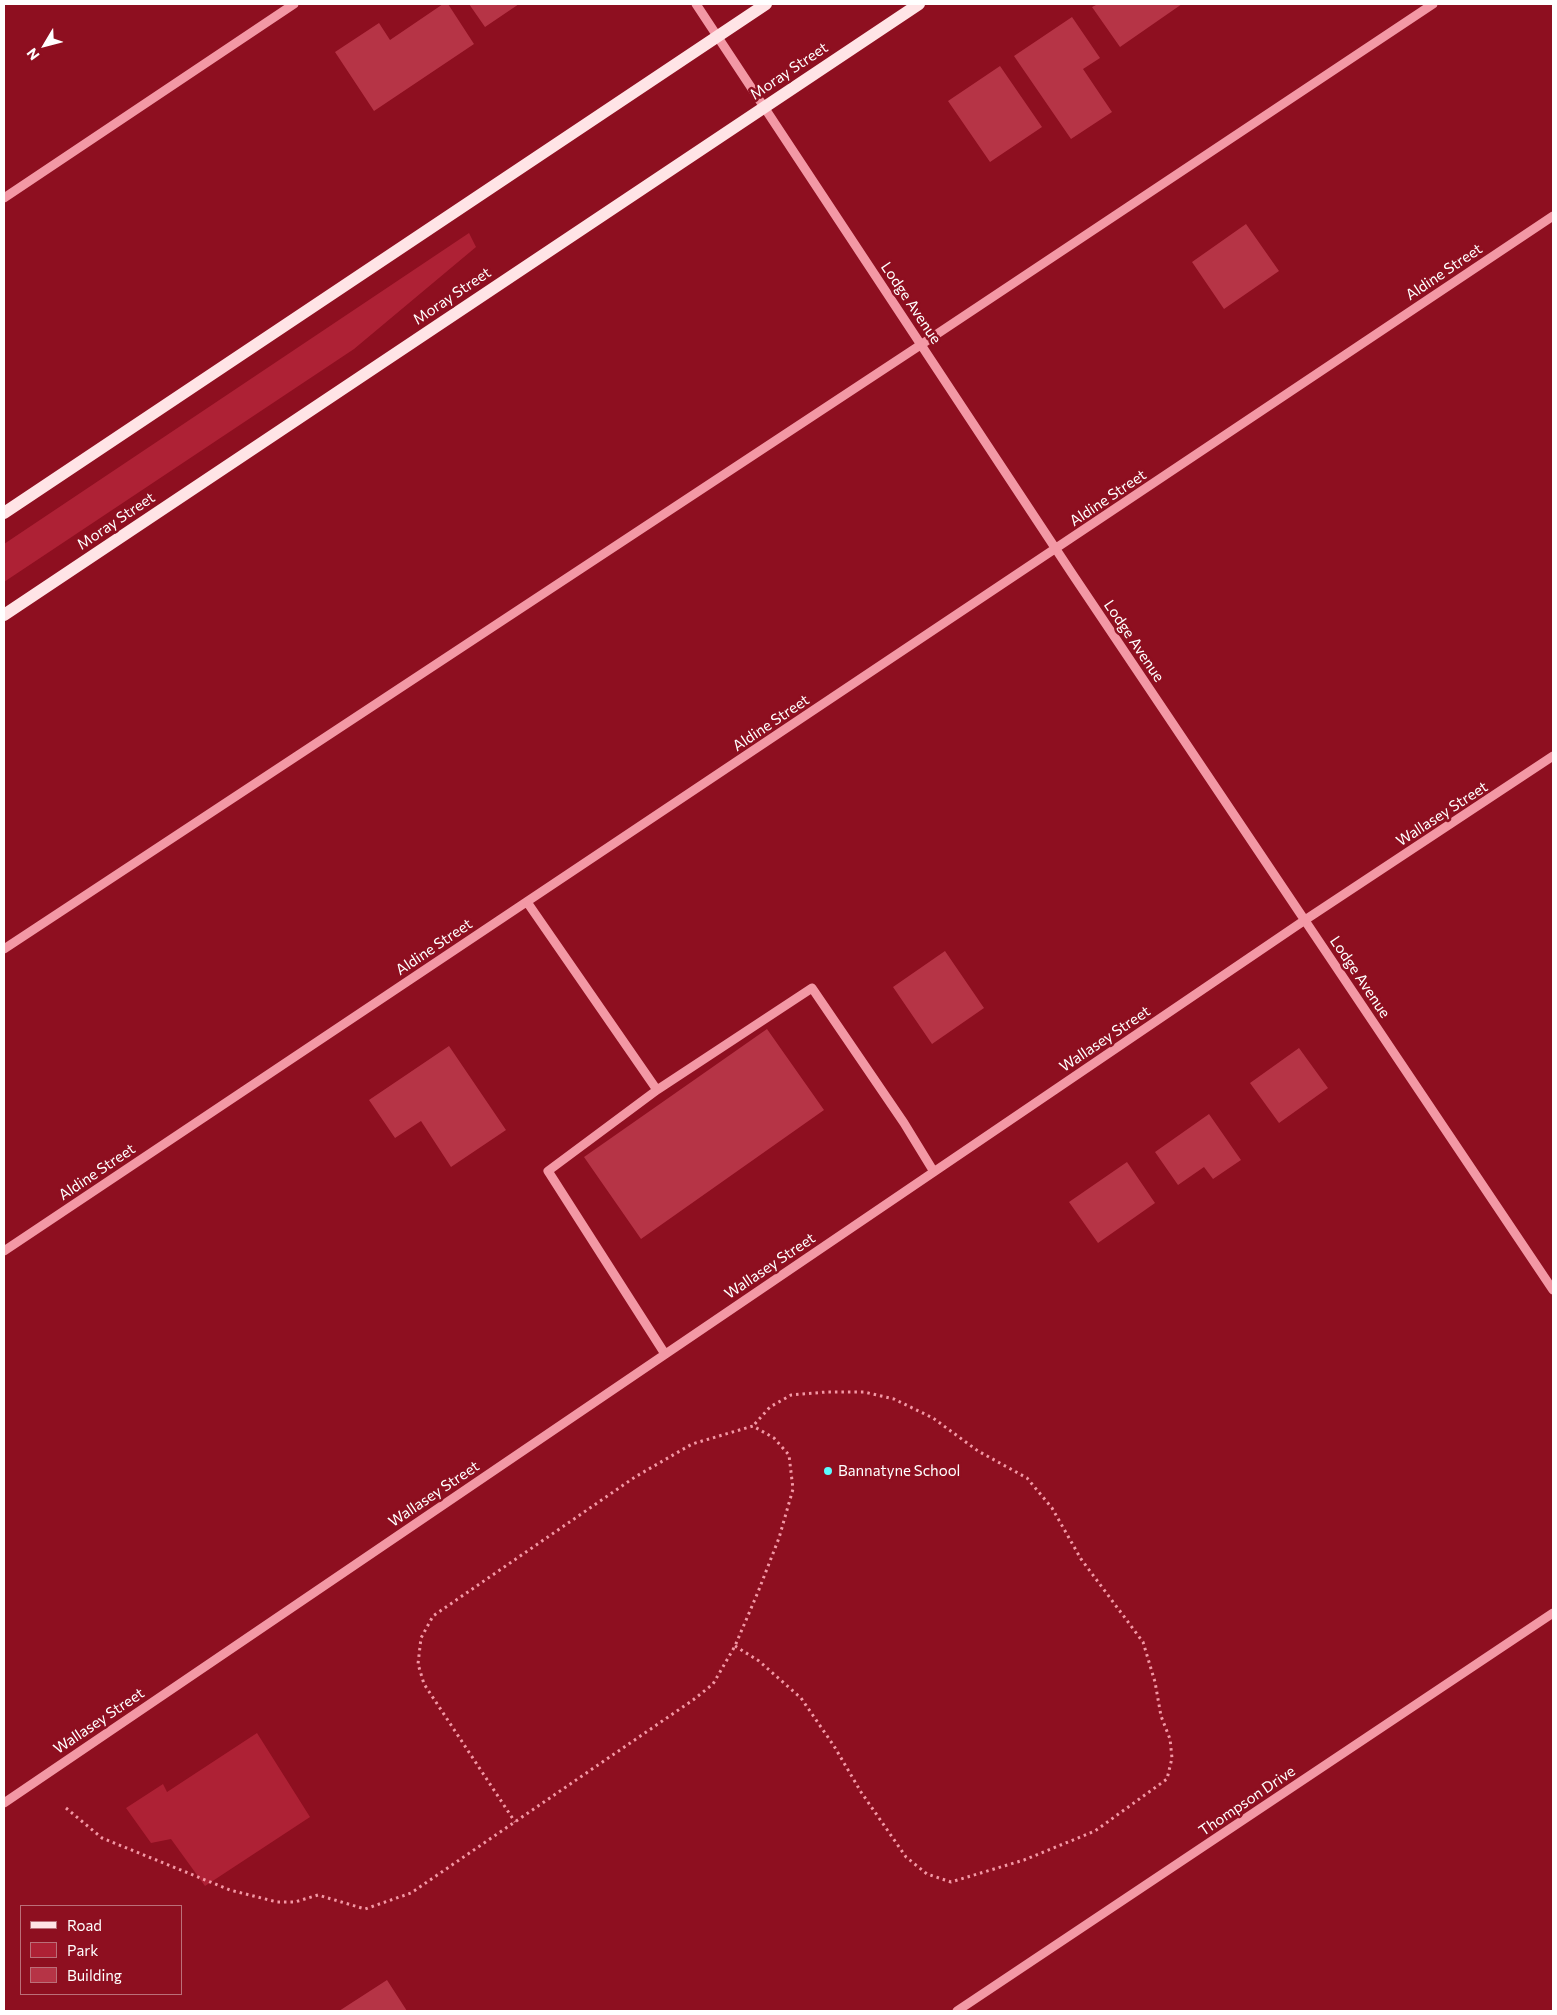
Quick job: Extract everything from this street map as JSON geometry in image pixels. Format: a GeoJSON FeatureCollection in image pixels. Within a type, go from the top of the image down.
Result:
{"type":"FeatureCollection","features":[{"type":"Feature","properties":{"kind":"main road"},"geometry":{"type":"LineString","coordinates":[[4,513],[766,4]]}},
{"type":"Feature","properties":{"kind":"main road","name":"Moray Street"},"geometry":{"type":"LineString","coordinates":[[4,615],[919,4]]}},
{"type":"Feature","properties":{"kind":"street"},"geometry":{"type":"LineString","coordinates":[[4,198],[294,4]]}},
{"type":"Feature","properties":{"kind":"street","name":"Lodge Avenue"},"geometry":{"type":"LineString","coordinates":[[696,4],[1056,549],[1553,1290]]}},
{"type":"Feature","properties":{"kind":"street"},"geometry":{"type":"LineString","coordinates":[[4,949],[922,344],[1433,4]]}},
{"type":"Feature","properties":{"kind":"street","name":"Aldine Street"},"geometry":{"type":"LineString","coordinates":[[4,1251],[1553,216]]}},
{"type":"Feature","properties":{"kind":"street","name":"Wallasey Street"},"geometry":{"type":"LineString","coordinates":[[4,1802],[1305,920],[1553,756]]}},
{"type":"Feature","properties":{"kind":"street"},"geometry":{"type":"LineString","coordinates":[[527,902],[657,1090]]}},
{"type":"Feature","properties":{"kind":"street"},"geometry":{"type":"LineString","coordinates":[[665,1354],[548,1170],[657,1090],[812,988],[904,1123],[934,1172]]}},
{"type":"Feature","properties":{"kind":"street","name":"Thompson Drive"},"geometry":{"type":"LineString","coordinates":[[957,2011],[1553,1613]]}},
{"type":"Feature","properties":{"kind":"path"},"geometry":{"type":"LineString","coordinates":[[515,1822],[424,1684],[418,1664],[421,1638],[433,1616],[635,1477],[692,1444],[753,1426],[770,1407],[791,1395],[826,1392],[864,1392],[894,1399],[933,1418],[978,1451],[1027,1478],[1052,1508],[1081,1559],[1142,1642],[1170,1739],[1172,1758],[1167,1779],[1095,1831],[1024,1860],[951,1882],[927,1874],[906,1857],[861,1792],[834,1746],[801,1698],[759,1661],[735,1646]]}},
{"type":"Feature","properties":{"kind":"path"},"geometry":{"type":"LineString","coordinates":[[66,1808],[102,1838],[230,1890],[277,1902],[295,1902],[318,1895],[365,1909],[412,1893],[694,1700],[713,1684],[735,1646],[779,1538],[793,1489],[789,1455],[774,1438],[753,1426]]}},
{"type":"Feature","properties":{"kind":"green space"},"geometry":{"type":"Polygon","coordinates":[[[469,233],[476,247],[354,349],[4,582],[4,544],[469,233]]]}},
{"type":"Feature","properties":{"kind":"green space"},"geometry":{"type":"Polygon","coordinates":[[[257,1733],[310,1817],[205,1886],[171,1839],[151,1843],[126,1808],[163,1784],[167,1792],[257,1733]]]}},
{"type":"Feature","properties":{"kind":"building"},"geometry":{"type":"Polygon","coordinates":[[[443,4],[448,4],[474,44],[374,111],[335,52],[379,23],[390,40],[443,4]]]}},
{"type":"Feature","properties":{"kind":"building"},"geometry":{"type":"Polygon","coordinates":[[[469,4],[519,4],[485,27],[469,4]]]}},
{"type":"Feature","properties":{"kind":"building"},"geometry":{"type":"Polygon","coordinates":[[[1098,4],[1182,4],[1120,47],[1092,7],[1098,4]]]}},
{"type":"Feature","properties":{"kind":"building"},"geometry":{"type":"Polygon","coordinates":[[[1072,17],[1100,58],[1083,69],[1112,112],[1071,139],[1014,56],[1072,17]]]}},
{"type":"Feature","properties":{"kind":"building"},"geometry":{"type":"Polygon","coordinates":[[[1000,66],[1042,127],[990,162],[948,101],[1000,66]]]}},
{"type":"Feature","properties":{"kind":"building"},"geometry":{"type":"Polygon","coordinates":[[[1246,224],[1279,271],[1224,309],[1192,262],[1246,224]]]}},
{"type":"Feature","properties":{"kind":"building"},"geometry":{"type":"Polygon","coordinates":[[[945,951],[984,1008],[932,1044],[893,987],[945,951]]]}},
{"type":"Feature","properties":{"kind":"building"},"geometry":{"type":"Polygon","coordinates":[[[767,1029],[824,1110],[641,1239],[584,1157],[767,1029]]]}},
{"type":"Feature","properties":{"kind":"building"},"geometry":{"type":"Polygon","coordinates":[[[449,1046],[506,1130],[451,1167],[421,1121],[395,1138],[369,1100],[449,1046]]]}},
{"type":"Feature","properties":{"kind":"building"},"geometry":{"type":"Polygon","coordinates":[[[1299,1048],[1328,1088],[1279,1123],[1250,1083],[1299,1048]]]}},
{"type":"Feature","properties":{"kind":"building"},"geometry":{"type":"Polygon","coordinates":[[[1209,1114],[1241,1160],[1213,1179],[1204,1167],[1178,1185],[1155,1152],[1209,1114]]]}},
{"type":"Feature","properties":{"kind":"building"},"geometry":{"type":"Polygon","coordinates":[[[1127,1162],[1155,1203],[1098,1243],[1069,1202],[1127,1162]]]}},
{"type":"Feature","properties":{"kind":"building"},"geometry":{"type":"Polygon","coordinates":[[[387,1980],[407,2011],[339,2011],[387,1980]]]}},
{"type":"Feature","properties":{"kind":"place","name":"Bannatyne School"},"geometry":{"type":"Point","coordinates":[828,1471]}}]}
